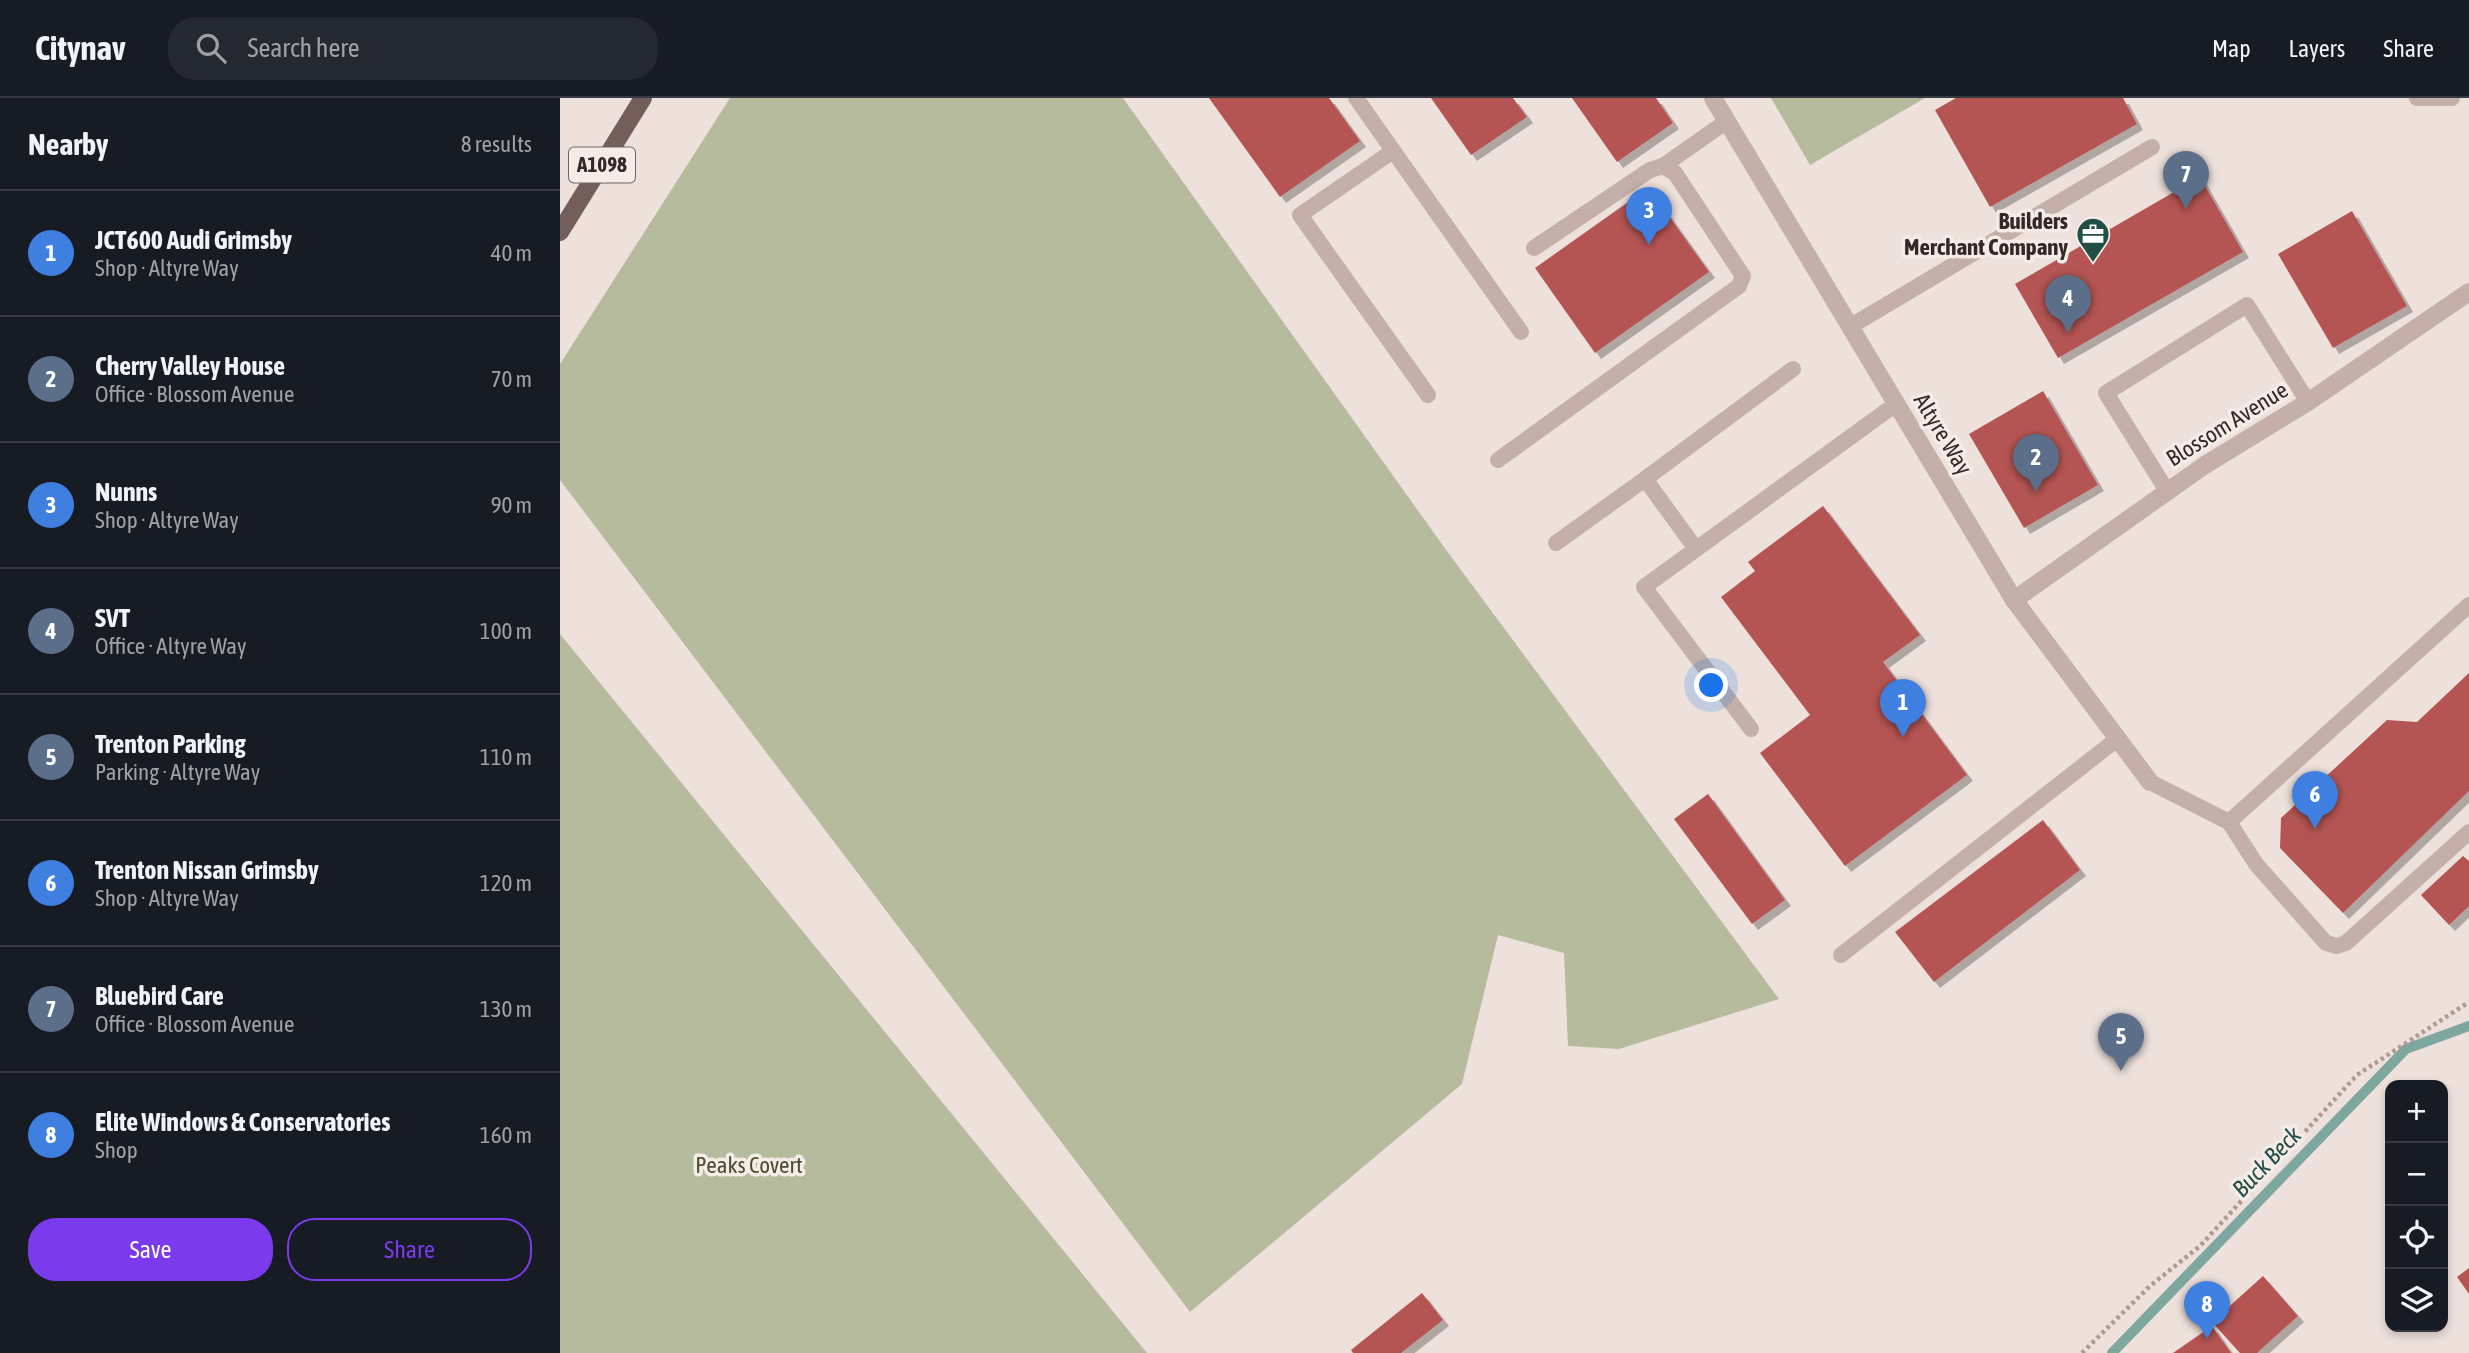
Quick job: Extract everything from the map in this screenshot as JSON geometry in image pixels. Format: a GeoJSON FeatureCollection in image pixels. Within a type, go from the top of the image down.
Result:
{"type":"FeatureCollection","features":[{"type":"Feature","properties":{"kind":"main road","name":"A1098"},"geometry":{"type":"LineString","coordinates":[[560,232],[643,98]]}},
{"type":"Feature","properties":{"kind":"street","name":"Altyre Way"},"geometry":{"type":"LineString","coordinates":[[1713,98],[2014,600],[2150,782]]}},
{"type":"Feature","properties":{"kind":"street","name":"Blossom Avenue"},"geometry":{"type":"LineString","coordinates":[[2014,600],[2167,491],[2308,402],[2469,292]]}},
{"type":"Feature","properties":{"kind":"lane"},"geometry":{"type":"LineString","coordinates":[[1356,98],[1521,332]]}},
{"type":"Feature","properties":{"kind":"lane"},"geometry":{"type":"LineString","coordinates":[[2417,98],[2452,98]]}},
{"type":"Feature","properties":{"kind":"lane"},"geometry":{"type":"LineString","coordinates":[[1534,248],[1650,170],[1663,166],[1727,121]]}},
{"type":"Feature","properties":{"kind":"lane"},"geometry":{"type":"LineString","coordinates":[[1851,326],[2152,147]]}},
{"type":"Feature","properties":{"kind":"lane"},"geometry":{"type":"LineString","coordinates":[[1393,151],[1300,215],[1428,395]]}},
{"type":"Feature","properties":{"kind":"lane"},"geometry":{"type":"LineString","coordinates":[[1498,460],[1739,286],[1743,276],[1740,267],[1675,173],[1663,166]]}},
{"type":"Feature","properties":{"kind":"lane"},"geometry":{"type":"LineString","coordinates":[[2167,491],[2106,393],[2247,305],[2308,402]]}},
{"type":"Feature","properties":{"kind":"lane"},"geometry":{"type":"LineString","coordinates":[[1556,543],[1793,369]]}},
{"type":"Feature","properties":{"kind":"lane"},"geometry":{"type":"LineString","coordinates":[[1751,729],[1644,587],[1896,404]]}},
{"type":"Feature","properties":{"kind":"lane"},"geometry":{"type":"LineString","coordinates":[[1645,480],[1696,549]]}},
{"type":"Feature","properties":{"kind":"lane"},"geometry":{"type":"LineString","coordinates":[[2229,822],[2469,605]]}},
{"type":"Feature","properties":{"kind":"lane"},"geometry":{"type":"LineString","coordinates":[[1841,955],[2116,740]]}},
{"type":"Feature","properties":{"kind":"lane"},"geometry":{"type":"LineString","coordinates":[[2150,782],[2229,822],[2256,864],[2326,943],[2337,946],[2346,943],[2469,832]]}},
{"type":"Feature","properties":{"kind":"path"},"geometry":{"type":"LineString","coordinates":[[2082,1353],[2150,1286],[2200,1246],[2357,1075],[2469,1002]]}},
{"type":"Feature","properties":{"kind":"green space"},"geometry":{"type":"Polygon","coordinates":[[[730,98],[1123,98],[1444,547],[1779,999],[1619,1049],[1568,1046],[1564,953],[1498,935],[1462,1084],[1190,1312],[560,480],[560,364],[730,98]]]}},
{"type":"Feature","properties":{"kind":"green space"},"geometry":{"type":"Polygon","coordinates":[[[1771,98],[1925,98],[1810,165],[1771,98]]]}},
{"type":"Feature","properties":{"kind":"green space","name":"Peaks Covert"},"geometry":{"type":"Polygon","coordinates":[[[560,634],[1147,1353],[560,1353],[560,634]]]}},
{"type":"Feature","properties":{"kind":"building"},"geometry":{"type":"Polygon","coordinates":[[[1209,98],[1329,98],[1360,141],[1280,197],[1209,98]]]}},
{"type":"Feature","properties":{"kind":"building"},"geometry":{"type":"Polygon","coordinates":[[[1431,98],[1513,98],[1527,117],[1471,155],[1431,98]]]}},
{"type":"Feature","properties":{"kind":"building"},"geometry":{"type":"Polygon","coordinates":[[[1572,98],[1656,98],[1673,123],[1617,162],[1572,98]]]}},
{"type":"Feature","properties":{"kind":"building"},"geometry":{"type":"Polygon","coordinates":[[[1956,98],[2123,98],[2137,124],[1990,207],[1935,110],[1956,98]]]}},
{"type":"Feature","properties":{"kind":"building"},"geometry":{"type":"Polygon","coordinates":[[[2200,177],[2243,252],[2058,358],[2015,284],[2200,177]]]}},
{"type":"Feature","properties":{"kind":"building"},"geometry":{"type":"Polygon","coordinates":[[[1638,195],[1656,198],[1709,272],[1595,353],[1535,268],[1638,195]]]}},
{"type":"Feature","properties":{"kind":"building"},"geometry":{"type":"Polygon","coordinates":[[[2352,211],[2407,306],[2333,348],[2278,254],[2352,211]]]}},
{"type":"Feature","properties":{"kind":"building"},"geometry":{"type":"Polygon","coordinates":[[[2043,391],[2098,485],[2024,528],[1969,434],[2043,391]]]}},
{"type":"Feature","properties":{"kind":"building"},"geometry":{"type":"Polygon","coordinates":[[[1823,506],[1920,635],[1883,662],[1967,775],[1845,866],[1760,753],[1810,715],[1721,597],[1755,571],[1748,562],[1823,506]]]}},
{"type":"Feature","properties":{"kind":"building"},"geometry":{"type":"Polygon","coordinates":[[[2469,673],[2469,791],[2343,913],[2280,848],[2281,818],[2387,720],[2417,722],[2469,673]]]}},
{"type":"Feature","properties":{"kind":"building"},"geometry":{"type":"Polygon","coordinates":[[[1708,794],[1785,900],[1752,924],[1674,819],[1708,794]]]}},
{"type":"Feature","properties":{"kind":"building"},"geometry":{"type":"Polygon","coordinates":[[[2043,820],[2080,870],[1934,982],[1895,932],[2043,820]]]}},
{"type":"Feature","properties":{"kind":"building"},"geometry":{"type":"Polygon","coordinates":[[[2463,856],[2469,861],[2469,906],[2449,925],[2421,895],[2463,856]]]}},
{"type":"Feature","properties":{"kind":"building"},"geometry":{"type":"Polygon","coordinates":[[[2469,1268],[2469,1294],[2457,1277],[2469,1268]]]}},
{"type":"Feature","properties":{"kind":"building"},"geometry":{"type":"Polygon","coordinates":[[[2263,1276],[2298,1316],[2257,1353],[2240,1353],[2212,1322],[2263,1276]]]}},
{"type":"Feature","properties":{"kind":"building"},"geometry":{"type":"Polygon","coordinates":[[[1422,1293],[1443,1320],[1401,1353],[1353,1353],[1351,1350],[1422,1293]]]}},
{"type":"Feature","properties":{"kind":"building"},"geometry":{"type":"Polygon","coordinates":[[[2212,1326],[2231,1353],[2173,1353],[2212,1326]]]}},
{"type":"Feature","properties":{"kind":"waterway","name":"Buck Beck"},"geometry":{"type":"LineString","coordinates":[[2112,1353],[2406,1049],[2469,1026]]}},
{"type":"Feature","properties":{"kind":"place","name":"Bluebird Care"},"geometry":{"type":"Point","coordinates":[2186,209]}},
{"type":"Feature","properties":{"kind":"place","name":"Nunns"},"geometry":{"type":"Point","coordinates":[1649,245]}},
{"type":"Feature","properties":{"kind":"place","name":"Builders Merchant Company"},"geometry":{"type":"Point","coordinates":[2093,264]}},
{"type":"Feature","properties":{"kind":"place","name":"SVT"},"geometry":{"type":"Point","coordinates":[2068,333]}},
{"type":"Feature","properties":{"kind":"place","name":"Cherry Valley House"},"geometry":{"type":"Point","coordinates":[2036,492]}},
{"type":"Feature","properties":{"kind":"place","name":"JCT600 Audi Grimsby"},"geometry":{"type":"Point","coordinates":[1903,737]}},
{"type":"Feature","properties":{"kind":"place","name":"Trenton Nissan Grimsby"},"geometry":{"type":"Point","coordinates":[2315,829]}},
{"type":"Feature","properties":{"kind":"place","name":"Trenton Parking"},"geometry":{"type":"Point","coordinates":[2121,1071]}},
{"type":"Feature","properties":{"kind":"place","name":"Elite Windows & Conservatories"},"geometry":{"type":"Point","coordinates":[2207,1339]}}]}
